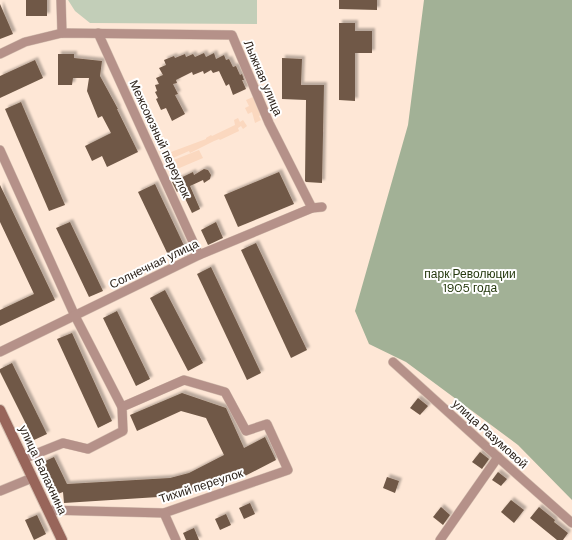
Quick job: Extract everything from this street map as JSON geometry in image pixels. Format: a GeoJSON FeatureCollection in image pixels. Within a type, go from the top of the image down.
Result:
{"type":"FeatureCollection","features":[{"type":"Feature","properties":{"kind":"street"},"geometry":{"type":"LineString","coordinates":[[61,0],[62,33]]}},
{"type":"Feature","properties":{"kind":"street"},"geometry":{"type":"LineString","coordinates":[[0,54],[25,42],[62,33],[98,33]]}},
{"type":"Feature","properties":{"kind":"street","name":"Лыжная улица"},"geometry":{"type":"LineString","coordinates":[[98,33],[232,35],[269,123],[312,208]]}},
{"type":"Feature","properties":{"kind":"street","name":"Межсоюзный переулок"},"geometry":{"type":"LineString","coordinates":[[98,33],[199,255]]}},
{"type":"Feature","properties":{"kind":"street"},"geometry":{"type":"LineString","coordinates":[[0,150],[75,316],[122,407],[123,431],[88,449],[64,443],[23,459]]}},
{"type":"Feature","properties":{"kind":"street","name":"Солнечная улица"},"geometry":{"type":"LineString","coordinates":[[0,352],[199,255],[312,208],[322,207]]}},
{"type":"Feature","properties":{"kind":"street","name":"улица Разумовой"},"geometry":{"type":"LineString","coordinates":[[393,362],[572,523]]}},
{"type":"Feature","properties":{"kind":"street","name":"Тихий переулок"},"geometry":{"type":"LineString","coordinates":[[48,510],[164,513],[288,470],[266,424],[246,431],[225,392],[184,380],[122,407]]}},
{"type":"Feature","properties":{"kind":"street","name":"улица Балахнина"},"geometry":{"type":"LineString","coordinates":[[0,410],[62,540]]}},
{"type":"Feature","properties":{"kind":"street"},"geometry":{"type":"LineString","coordinates":[[440,540],[498,457]]}},
{"type":"Feature","properties":{"kind":"street"},"geometry":{"type":"LineString","coordinates":[[0,491],[32,478]]}},
{"type":"Feature","properties":{"kind":"street"},"geometry":{"type":"LineString","coordinates":[[164,513],[176,540]]}},
{"type":"Feature","properties":{"kind":"shaded area"},"geometry":{"type":"Polygon","coordinates":[[[253,97],[261,115],[259,116],[261,120],[255,123],[252,112],[248,114],[245,108],[249,106],[246,100],[253,97]]]}},
{"type":"Feature","properties":{"kind":"shaded area"},"geometry":{"type":"Polygon","coordinates":[[[238,118],[240,122],[243,120],[247,126],[243,129],[241,126],[238,128],[239,131],[220,140],[214,141],[190,153],[189,151],[173,158],[171,152],[206,139],[211,135],[212,136],[235,125],[234,120],[238,118]]]}},
{"type":"Feature","properties":{"kind":"shaded area"},"geometry":{"type":"Polygon","coordinates":[[[199,150],[203,158],[170,172],[166,163],[199,150]]]}},
{"type":"Feature","properties":{"kind":"green space"},"geometry":{"type":"Polygon","coordinates":[[[68,0],[257,0],[257,24],[90,23],[75,11],[68,0]]]}},
{"type":"Feature","properties":{"kind":"green space","name":"парк Революции 1905 года"},"geometry":{"type":"Polygon","coordinates":[[[424,0],[572,0],[572,500],[518,445],[406,362],[369,344],[355,311],[408,125],[424,0]]]}},
{"type":"Feature","properties":{"kind":"building"},"geometry":{"type":"Polygon","coordinates":[[[26,0],[47,0],[47,16],[26,16],[26,0]]]}},
{"type":"Feature","properties":{"kind":"building"},"geometry":{"type":"Polygon","coordinates":[[[339,0],[377,0],[377,10],[339,9],[339,0]]]}},
{"type":"Feature","properties":{"kind":"building"},"geometry":{"type":"Polygon","coordinates":[[[0,4],[13,34],[0,39],[0,4]]]}},
{"type":"Feature","properties":{"kind":"building"},"geometry":{"type":"Polygon","coordinates":[[[339,23],[355,23],[355,31],[372,31],[372,53],[355,53],[355,101],[339,100],[339,23]]]}},
{"type":"Feature","properties":{"kind":"building"},"geometry":{"type":"Polygon","coordinates":[[[204,53],[206,57],[214,53],[216,59],[224,55],[226,60],[229,59],[233,67],[236,66],[240,75],[242,74],[244,80],[242,80],[246,89],[233,95],[229,84],[226,86],[219,71],[213,73],[211,70],[204,74],[203,71],[193,75],[192,72],[176,80],[177,83],[173,84],[178,94],[175,95],[185,114],[172,121],[166,108],[161,110],[156,99],[158,98],[155,92],[157,91],[155,85],[159,84],[156,78],[163,75],[159,68],[166,65],[164,60],[174,56],[175,58],[185,54],[186,57],[193,54],[195,57],[204,53]]]}},
{"type":"Feature","properties":{"kind":"building"},"geometry":{"type":"Polygon","coordinates":[[[58,54],[74,54],[74,58],[102,61],[100,76],[118,109],[138,152],[107,167],[102,156],[92,161],[85,146],[111,133],[102,116],[98,118],[87,91],[89,78],[73,78],[72,85],[58,85],[58,54]]]}},
{"type":"Feature","properties":{"kind":"building"},"geometry":{"type":"Polygon","coordinates":[[[282,58],[302,59],[301,85],[324,85],[322,183],[305,181],[306,100],[282,99],[282,58]]]}},
{"type":"Feature","properties":{"kind":"building"},"geometry":{"type":"Polygon","coordinates":[[[35,60],[43,78],[0,98],[0,76],[35,60]]]}},
{"type":"Feature","properties":{"kind":"building"},"geometry":{"type":"Polygon","coordinates":[[[21,102],[65,205],[49,211],[5,109],[21,102]]]}},
{"type":"Feature","properties":{"kind":"building"},"geometry":{"type":"Polygon","coordinates":[[[204,169],[208,170],[211,175],[210,179],[204,183],[203,180],[190,186],[200,209],[192,213],[181,190],[177,192],[172,182],[193,172],[194,175],[204,169]]]}},
{"type":"Feature","properties":{"kind":"building"},"geometry":{"type":"Polygon","coordinates":[[[279,172],[294,204],[238,227],[224,195],[279,172]]]}},
{"type":"Feature","properties":{"kind":"building"},"geometry":{"type":"Polygon","coordinates":[[[155,184],[188,254],[171,261],[138,192],[155,184]]]}},
{"type":"Feature","properties":{"kind":"building"},"geometry":{"type":"Polygon","coordinates":[[[0,185],[55,300],[0,326],[0,310],[34,294],[0,222],[0,185]]]}},
{"type":"Feature","properties":{"kind":"building"},"geometry":{"type":"Polygon","coordinates":[[[70,222],[103,291],[89,297],[56,228],[70,222]]]}},
{"type":"Feature","properties":{"kind":"building"},"geometry":{"type":"Polygon","coordinates":[[[216,222],[223,238],[208,245],[201,230],[216,222]]]}},
{"type":"Feature","properties":{"kind":"building"},"geometry":{"type":"Polygon","coordinates":[[[256,243],[307,350],[291,358],[241,250],[256,243]]]}},
{"type":"Feature","properties":{"kind":"building"},"geometry":{"type":"Polygon","coordinates":[[[211,267],[261,373],[247,380],[197,274],[211,267]]]}},
{"type":"Feature","properties":{"kind":"building"},"geometry":{"type":"Polygon","coordinates":[[[165,290],[203,363],[188,371],[150,298],[165,290]]]}},
{"type":"Feature","properties":{"kind":"building"},"geometry":{"type":"Polygon","coordinates":[[[117,311],[150,379],[136,386],[103,318],[117,311]]]}},
{"type":"Feature","properties":{"kind":"building"},"geometry":{"type":"Polygon","coordinates":[[[72,333],[112,421],[98,428],[57,339],[72,333]]]}},
{"type":"Feature","properties":{"kind":"building"},"geometry":{"type":"Polygon","coordinates":[[[12,363],[47,434],[34,440],[0,372],[0,369],[12,363]]]}},
{"type":"Feature","properties":{"kind":"building"},"geometry":{"type":"Polygon","coordinates":[[[182,393],[226,408],[244,448],[265,437],[276,460],[239,479],[236,471],[199,489],[174,496],[64,503],[63,492],[55,495],[41,463],[54,457],[67,484],[170,478],[189,473],[224,455],[206,418],[181,411],[137,431],[130,415],[182,393]]]}},
{"type":"Feature","properties":{"kind":"building"},"geometry":{"type":"Polygon","coordinates":[[[418,398],[428,406],[420,415],[410,408],[418,398]]]}},
{"type":"Feature","properties":{"kind":"building"},"geometry":{"type":"Polygon","coordinates":[[[480,452],[489,459],[482,469],[472,462],[480,452]]]}},
{"type":"Feature","properties":{"kind":"building"},"geometry":{"type":"Polygon","coordinates":[[[498,472],[507,479],[501,486],[492,480],[498,472]]]}},
{"type":"Feature","properties":{"kind":"building"},"geometry":{"type":"Polygon","coordinates":[[[387,477],[399,481],[395,493],[383,488],[387,477]]]}},
{"type":"Feature","properties":{"kind":"building"},"geometry":{"type":"Polygon","coordinates":[[[511,500],[524,510],[514,523],[501,512],[511,500]]]}},
{"type":"Feature","properties":{"kind":"building"},"geometry":{"type":"Polygon","coordinates":[[[250,503],[255,514],[244,519],[239,508],[250,503]]]}},
{"type":"Feature","properties":{"kind":"building"},"geometry":{"type":"Polygon","coordinates":[[[441,507],[450,515],[443,525],[433,517],[441,507]]]}},
{"type":"Feature","properties":{"kind":"building"},"geometry":{"type":"Polygon","coordinates":[[[539,507],[568,533],[563,540],[557,540],[530,518],[539,507]]]}},
{"type":"Feature","properties":{"kind":"building"},"geometry":{"type":"Polygon","coordinates":[[[226,514],[231,525],[220,530],[215,519],[226,514]]]}},
{"type":"Feature","properties":{"kind":"building"},"geometry":{"type":"Polygon","coordinates":[[[37,515],[46,534],[34,540],[25,520],[37,515]]]}},
{"type":"Feature","properties":{"kind":"building"},"geometry":{"type":"Polygon","coordinates":[[[194,528],[199,540],[186,540],[183,533],[194,528]]]}}]}
